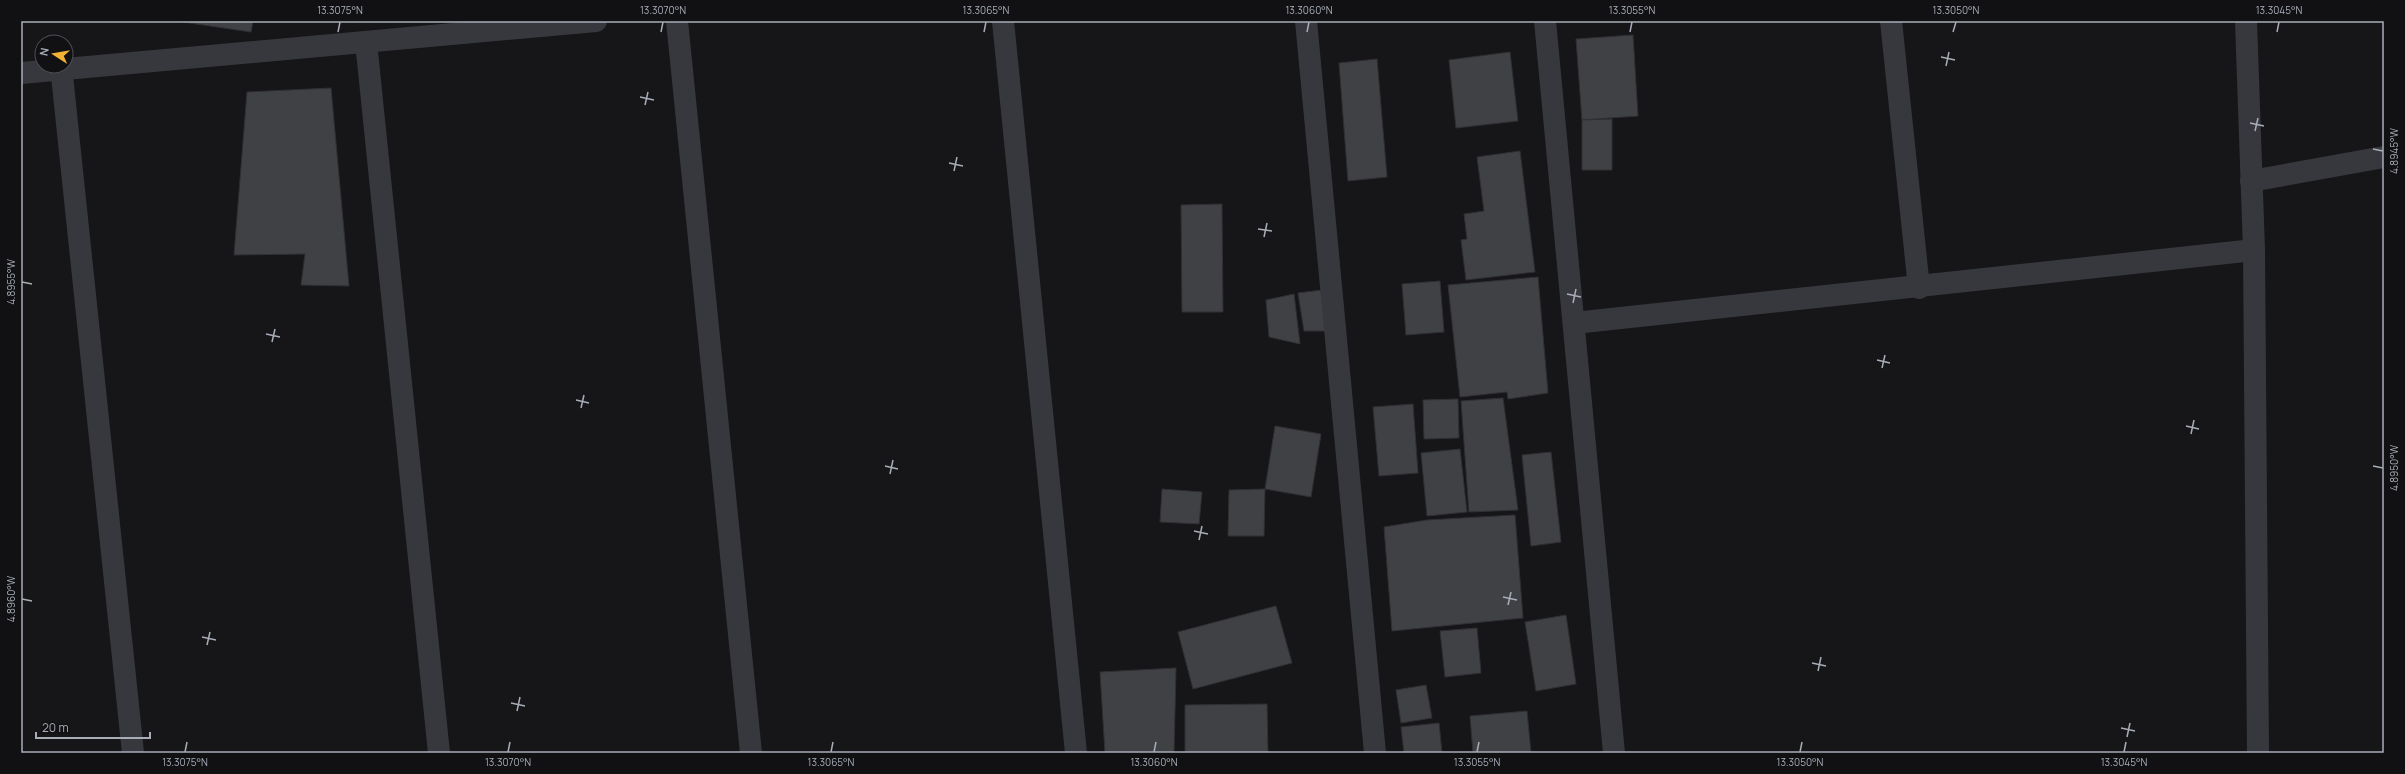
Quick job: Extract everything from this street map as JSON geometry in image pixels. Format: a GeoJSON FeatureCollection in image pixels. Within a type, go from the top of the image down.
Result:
{"type":"FeatureCollection","features":[{"type":"Feature","properties":{"kind":"street"},"geometry":{"type":"LineString","coordinates":[[74,67],[596,21]]}},
{"type":"Feature","properties":{"kind":"street"},"geometry":{"type":"LineString","coordinates":[[677,21],[751,753]]}},
{"type":"Feature","properties":{"kind":"street"},"geometry":{"type":"LineString","coordinates":[[1003,21],[1076,753]]}},
{"type":"Feature","properties":{"kind":"street"},"geometry":{"type":"LineString","coordinates":[[1306,21],[1375,753]]}},
{"type":"Feature","properties":{"kind":"street"},"geometry":{"type":"LineString","coordinates":[[1545,21],[1614,753]]}},
{"type":"Feature","properties":{"kind":"street"},"geometry":{"type":"LineString","coordinates":[[1891,21],[1919,288]]}},
{"type":"Feature","properties":{"kind":"street"},"geometry":{"type":"LineString","coordinates":[[2246,21],[2254,250],[2258,753]]}},
{"type":"Feature","properties":{"kind":"street"},"geometry":{"type":"LineString","coordinates":[[366,42],[439,753]]}},
{"type":"Feature","properties":{"kind":"street"},"geometry":{"type":"LineString","coordinates":[[21,74],[34,72]]}},
{"type":"Feature","properties":{"kind":"street"},"geometry":{"type":"LineString","coordinates":[[62,74],[133,753]]}},
{"type":"Feature","properties":{"kind":"street"},"geometry":{"type":"LineString","coordinates":[[2251,181],[2384,157]]}},
{"type":"Feature","properties":{"kind":"street"},"geometry":{"type":"LineString","coordinates":[[1574,323],[1919,288],[2254,250]]}},
{"type":"Feature","properties":{"kind":"building"},"geometry":{"type":"Polygon","coordinates":[[[176,21],[253,21],[251,32],[176,21]]]}},
{"type":"Feature","properties":{"kind":"building"},"geometry":{"type":"Polygon","coordinates":[[[1633,35],[1638,116],[1582,120],[1576,39],[1633,35]]]}},
{"type":"Feature","properties":{"kind":"building"},"geometry":{"type":"Polygon","coordinates":[[[1510,52],[1518,121],[1456,128],[1449,60],[1510,52]]]}},
{"type":"Feature","properties":{"kind":"building"},"geometry":{"type":"Polygon","coordinates":[[[1377,59],[1387,177],[1348,181],[1339,63],[1377,59]]]}},
{"type":"Feature","properties":{"kind":"building"},"geometry":{"type":"Polygon","coordinates":[[[331,88],[349,286],[301,285],[305,254],[234,255],[247,92],[331,88]]]}},
{"type":"Feature","properties":{"kind":"building"},"geometry":{"type":"Polygon","coordinates":[[[1612,119],[1612,170],[1582,170],[1582,120],[1612,119]]]}},
{"type":"Feature","properties":{"kind":"building"},"geometry":{"type":"Polygon","coordinates":[[[1520,151],[1535,272],[1466,280],[1461,240],[1467,239],[1464,214],[1484,211],[1477,157],[1520,151]]]}},
{"type":"Feature","properties":{"kind":"building"},"geometry":{"type":"Polygon","coordinates":[[[1222,204],[1223,312],[1182,312],[1181,205],[1222,204]]]}},
{"type":"Feature","properties":{"kind":"building"},"geometry":{"type":"Polygon","coordinates":[[[1538,277],[1548,393],[1508,399],[1507,392],[1460,397],[1448,285],[1538,277]]]}},
{"type":"Feature","properties":{"kind":"building"},"geometry":{"type":"Polygon","coordinates":[[[1440,281],[1444,332],[1406,335],[1402,284],[1440,281]]]}},
{"type":"Feature","properties":{"kind":"building"},"geometry":{"type":"Polygon","coordinates":[[[1322,290],[1327,331],[1304,331],[1298,293],[1322,290]]]}},
{"type":"Feature","properties":{"kind":"building"},"geometry":{"type":"Polygon","coordinates":[[[1294,294],[1300,344],[1269,337],[1266,300],[1294,294]]]}},
{"type":"Feature","properties":{"kind":"building"},"geometry":{"type":"Polygon","coordinates":[[[1503,398],[1518,510],[1469,512],[1461,401],[1503,398]]]}},
{"type":"Feature","properties":{"kind":"building"},"geometry":{"type":"Polygon","coordinates":[[[1458,399],[1459,438],[1424,439],[1423,400],[1458,399]]]}},
{"type":"Feature","properties":{"kind":"building"},"geometry":{"type":"Polygon","coordinates":[[[1413,404],[1418,473],[1379,476],[1373,407],[1413,404]]]}},
{"type":"Feature","properties":{"kind":"building"},"geometry":{"type":"Polygon","coordinates":[[[1275,426],[1321,434],[1311,497],[1265,489],[1275,426]]]}},
{"type":"Feature","properties":{"kind":"building"},"geometry":{"type":"Polygon","coordinates":[[[1460,449],[1467,512],[1427,516],[1421,453],[1460,449]]]}},
{"type":"Feature","properties":{"kind":"building"},"geometry":{"type":"Polygon","coordinates":[[[1551,452],[1561,542],[1531,546],[1522,455],[1551,452]]]}},
{"type":"Feature","properties":{"kind":"building"},"geometry":{"type":"Polygon","coordinates":[[[1162,489],[1202,492],[1199,524],[1160,522],[1162,489]]]}},
{"type":"Feature","properties":{"kind":"building"},"geometry":{"type":"Polygon","coordinates":[[[1265,489],[1264,536],[1228,536],[1229,490],[1265,489]]]}},
{"type":"Feature","properties":{"kind":"building"},"geometry":{"type":"Polygon","coordinates":[[[1515,515],[1523,618],[1392,631],[1384,527],[1427,520],[1515,515]]]}},
{"type":"Feature","properties":{"kind":"building"},"geometry":{"type":"Polygon","coordinates":[[[1276,606],[1292,663],[1193,689],[1178,632],[1276,606]]]}},
{"type":"Feature","properties":{"kind":"building"},"geometry":{"type":"Polygon","coordinates":[[[1566,615],[1576,684],[1536,691],[1525,622],[1566,615]]]}},
{"type":"Feature","properties":{"kind":"building"},"geometry":{"type":"Polygon","coordinates":[[[1477,628],[1481,673],[1445,677],[1440,631],[1477,628]]]}},
{"type":"Feature","properties":{"kind":"building"},"geometry":{"type":"Polygon","coordinates":[[[1176,668],[1174,753],[1105,753],[1100,672],[1176,668]]]}},
{"type":"Feature","properties":{"kind":"building"},"geometry":{"type":"Polygon","coordinates":[[[1426,685],[1432,718],[1401,723],[1396,690],[1426,685]]]}},
{"type":"Feature","properties":{"kind":"building"},"geometry":{"type":"Polygon","coordinates":[[[1267,704],[1268,753],[1185,753],[1185,705],[1267,704]]]}},
{"type":"Feature","properties":{"kind":"building"},"geometry":{"type":"Polygon","coordinates":[[[1527,711],[1531,753],[1473,753],[1470,716],[1527,711]]]}},
{"type":"Feature","properties":{"kind":"building"},"geometry":{"type":"Polygon","coordinates":[[[1439,723],[1442,753],[1404,753],[1401,727],[1439,723]]]}}]}
